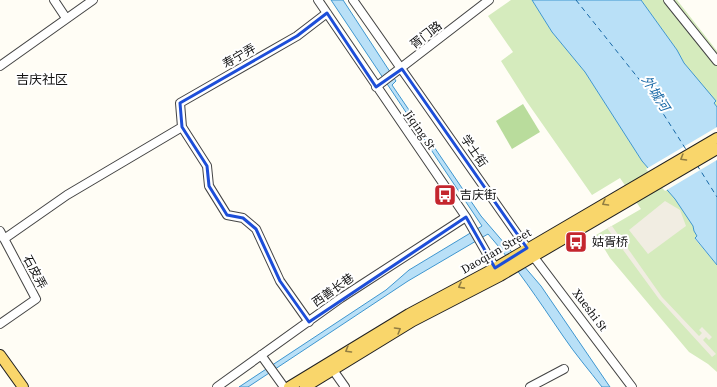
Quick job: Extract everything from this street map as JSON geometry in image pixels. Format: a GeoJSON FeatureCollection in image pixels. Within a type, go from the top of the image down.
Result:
{"type":"FeatureCollection","features":[{"type":"Feature","properties":{"kind":"main road","name":"Daoqian Street"},"geometry":{"type":"LineString","coordinates":[[524,254],[534,256],[717,138]]}},
{"type":"Feature","properties":{"kind":"main road","name":"Daoqian Street"},"geometry":{"type":"LineString","coordinates":[[304,387],[498,272],[524,254],[641,188],[717,149]]}},
{"type":"Feature","properties":{"kind":"main road","name":"Daoqian Street"},"geometry":{"type":"LineString","coordinates":[[289,387],[409,314],[498,272]]}},
{"type":"Feature","properties":{"kind":"main road"},"geometry":{"type":"LineString","coordinates":[[0,355],[23,387]]}},
{"type":"Feature","properties":{"kind":"street"},"geometry":{"type":"LineString","coordinates":[[54,0],[66,18]]}},
{"type":"Feature","properties":{"kind":"street"},"geometry":{"type":"LineString","coordinates":[[0,66],[93,0]]}},
{"type":"Feature","properties":{"kind":"street","name":"Jiqing St"},"geometry":{"type":"LineString","coordinates":[[318,0],[466,216],[498,272]]}},
{"type":"Feature","properties":{"kind":"street","name":"学士街"},"geometry":{"type":"LineString","coordinates":[[353,0],[398,71],[524,254]]}},
{"type":"Feature","properties":{"kind":"street","name":"胥门路"},"geometry":{"type":"LineString","coordinates":[[378,86],[489,0]]}},
{"type":"Feature","properties":{"kind":"street"},"geometry":{"type":"LineString","coordinates":[[668,0],[717,61]]}},
{"type":"Feature","properties":{"kind":"street","name":"寿宁弄"},"geometry":{"type":"LineString","coordinates":[[182,127],[180,103],[297,36],[327,13]]}},
{"type":"Feature","properties":{"kind":"street"},"geometry":{"type":"LineString","coordinates":[[2,235],[182,127],[208,166],[209,186],[227,215],[243,218],[256,229],[280,281],[309,322]]}},
{"type":"Feature","properties":{"kind":"street","name":"西善长巷"},"geometry":{"type":"LineString","coordinates":[[217,387],[237,374],[260,355],[348,294],[466,216]]}},
{"type":"Feature","properties":{"kind":"street","name":"石皮弄"},"geometry":{"type":"LineString","coordinates":[[0,324],[36,299],[2,235]]}},
{"type":"Feature","properties":{"kind":"street","name":"Xueshi St"},"geometry":{"type":"LineString","coordinates":[[534,256],[632,387]]}},
{"type":"Feature","properties":{"kind":"street"},"geometry":{"type":"LineString","coordinates":[[260,355],[284,387]]}},
{"type":"Feature","properties":{"kind":"street"},"geometry":{"type":"LineString","coordinates":[[530,387],[564,369]]}},
{"type":"Feature","properties":{"kind":"street"},"geometry":{"type":"LineString","coordinates":[[333,370],[345,387]]}},
{"type":"Feature","properties":{"kind":"highlighted area"},"geometry":{"type":"Polygon","coordinates":[[[327,13],[376,87],[402,69],[527,248],[495,268],[466,217],[309,322],[280,281],[256,229],[243,218],[227,215],[209,186],[207,166],[182,127],[180,103],[297,36],[327,13]]]}},
{"type":"Feature","properties":{"kind":"green space"},"geometry":{"type":"Polygon","coordinates":[[[511,0],[532,0],[552,32],[585,72],[642,161],[675,199],[694,226],[694,231],[698,236],[695,239],[717,265],[717,372],[708,364],[689,352],[610,258],[596,235],[641,209],[620,178],[592,195],[527,102],[501,61],[513,52],[488,16],[511,0]]]}},
{"type":"Feature","properties":{"kind":"green space"},"geometry":{"type":"Polygon","coordinates":[[[641,0],[677,0],[717,51],[717,107],[714,103],[715,101],[684,63],[677,50],[641,0]]]}},
{"type":"Feature","properties":{"kind":"green space"},"geometry":{"type":"Polygon","coordinates":[[[523,104],[540,132],[512,149],[496,121],[523,104]]]}},
{"type":"Feature","properties":{"kind":"shaded area"},"geometry":{"type":"Polygon","coordinates":[[[665,201],[680,210],[686,226],[648,254],[629,230],[665,201]]]}},
{"type":"Feature","properties":{"kind":"shaded area"},"geometry":{"type":"Polygon","coordinates":[[[612,226],[662,297],[699,336],[702,333],[699,330],[702,327],[712,337],[709,340],[706,337],[703,340],[716,354],[712,357],[659,299],[607,228],[612,226]]]}},
{"type":"Feature","properties":{"kind":"water"},"geometry":{"type":"Polygon","coordinates":[[[331,0],[343,0],[396,81],[392,85],[481,216],[541,286],[610,387],[602,387],[577,356],[518,271],[488,234],[408,281],[248,387],[239,387],[386,290],[409,270],[482,226],[331,0]]]}},
{"type":"Feature","properties":{"kind":"water","name":"外城河"},"geometry":{"type":"Polygon","coordinates":[[[532,0],[641,0],[677,50],[684,63],[716,101],[714,103],[717,107],[717,265],[695,238],[697,236],[693,226],[675,199],[642,161],[585,72],[552,32],[532,0]]]}},
{"type":"Feature","properties":{"kind":"pier"},"geometry":{"type":"Polygon","coordinates":[[[717,127],[717,160],[665,191],[646,169],[717,127]]]}},
{"type":"Feature","properties":{"kind":"ferry route"},"geometry":{"type":"LineString","coordinates":[[576,0],[650,93],[687,151]]}},
{"type":"Feature","properties":{"kind":"ferry route"},"geometry":{"type":"LineString","coordinates":[[697,165],[717,197]]}},
{"type":"Feature","properties":{"kind":"place","name":"吉庆街"},"geometry":{"type":"Point","coordinates":[445,195]}},
{"type":"Feature","properties":{"kind":"place","name":"姑胥桥"},"geometry":{"type":"Point","coordinates":[576,242]}},
{"type":"Feature","properties":{"kind":"district","name":"吉庆社区"},"geometry":{"type":"Point","coordinates":[42,79]}}]}
